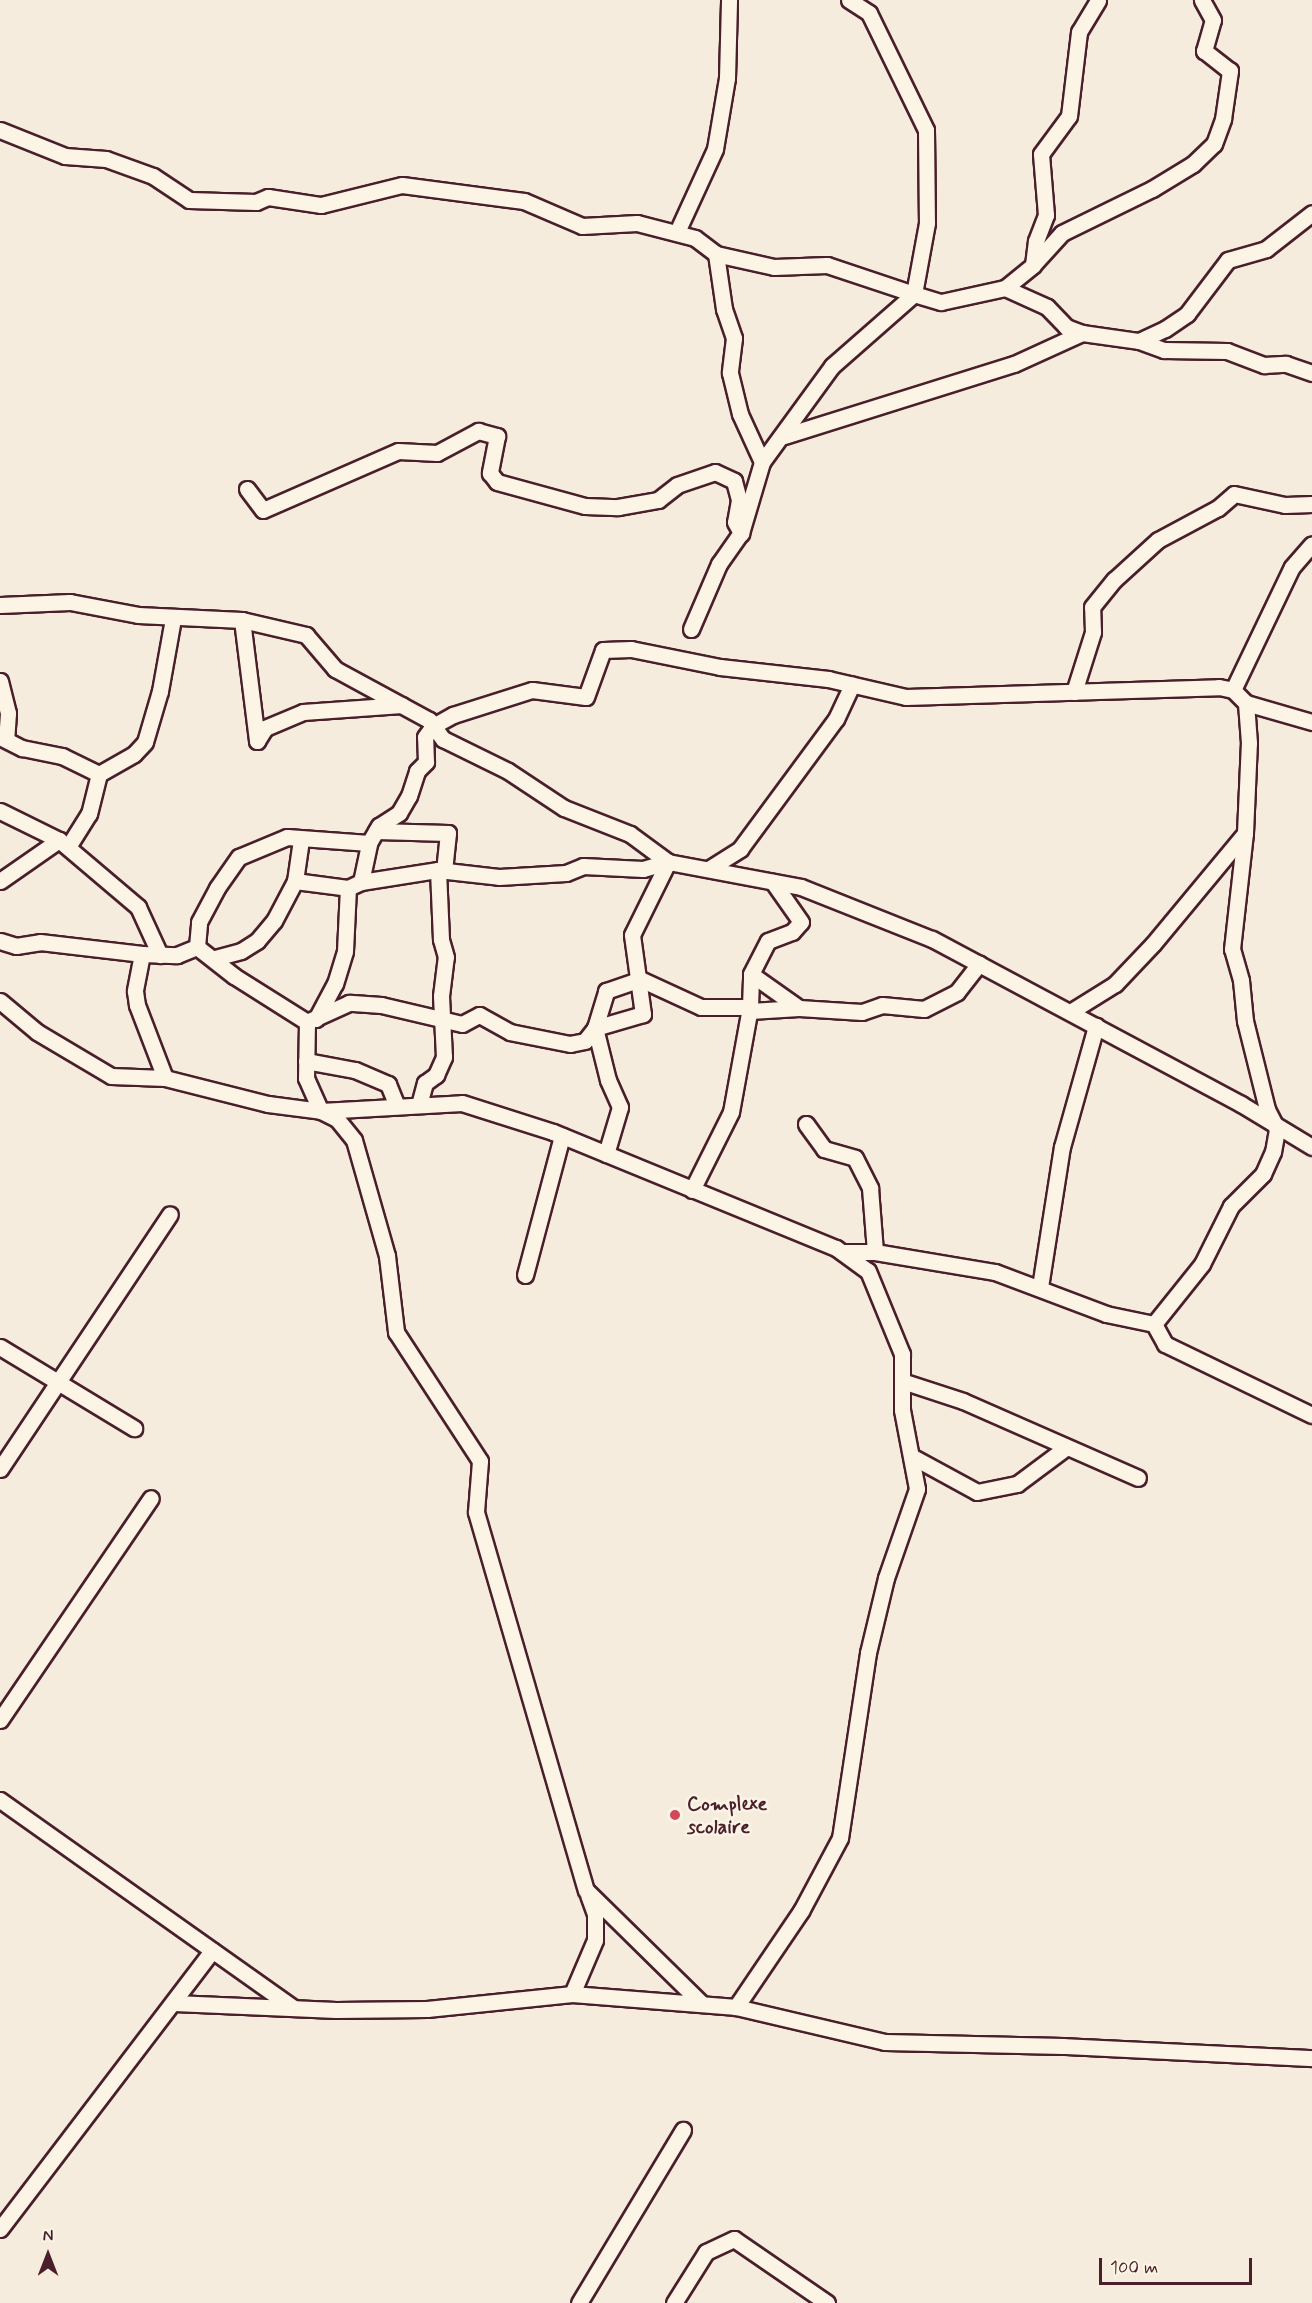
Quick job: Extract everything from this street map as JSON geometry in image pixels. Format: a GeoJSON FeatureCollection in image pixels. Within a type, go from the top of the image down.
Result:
{"type":"FeatureCollection","features":[{"type":"Feature","properties":{"kind":"street"},"geometry":{"type":"LineString","coordinates":[[677,232],[715,149],[727,78],[729,0]]}},
{"type":"Feature","properties":{"kind":"street"},"geometry":{"type":"LineString","coordinates":[[691,630],[719,564],[741,533],[762,462],[784,436],[832,366],[914,294],[927,223],[926,130],[869,13],[849,0]]}},
{"type":"Feature","properties":{"kind":"street"},"geometry":{"type":"LineString","coordinates":[[1033,265],[1036,241],[1046,215],[1041,154],[1069,116],[1079,32],[1098,0]]}},
{"type":"Feature","properties":{"kind":"street"},"geometry":{"type":"LineString","coordinates":[[0,130],[65,156],[106,159],[153,176],[189,200],[256,201],[268,197],[321,205],[402,185],[524,201],[582,226],[637,223],[695,238],[716,255],[774,267],[827,265],[941,302],[1005,288],[1033,265],[1062,233],[1152,189],[1194,164],[1214,144],[1222,119],[1230,71],[1204,51],[1213,21],[1202,0]]}},
{"type":"Feature","properties":{"kind":"street"},"geometry":{"type":"LineString","coordinates":[[1139,340],[1166,329],[1187,314],[1228,260],[1266,249],[1312,213]]}},
{"type":"Feature","properties":{"kind":"street"},"geometry":{"type":"LineString","coordinates":[[716,255],[724,309],[734,338],[730,373],[740,414],[762,462]]}},
{"type":"Feature","properties":{"kind":"street"},"geometry":{"type":"LineString","coordinates":[[1005,288],[1047,307],[1066,327],[1082,333],[1139,340],[1164,350],[1227,351],[1264,365],[1286,364],[1312,373]]}},
{"type":"Feature","properties":{"kind":"street"},"geometry":{"type":"LineString","coordinates":[[784,436],[1014,364],[1082,333]]}},
{"type":"Feature","properties":{"kind":"street"},"geometry":{"type":"LineString","coordinates":[[247,489],[263,510],[398,451],[437,453],[478,431],[497,436],[490,473],[497,482],[585,506],[618,507],[658,500],[677,485],[715,472],[734,481],[739,500],[735,522],[741,533]]}},
{"type":"Feature","properties":{"kind":"street"},"geometry":{"type":"LineString","coordinates":[[1074,692],[1093,632],[1092,607],[1114,580],[1158,540],[1218,508],[1234,494],[1285,505],[1312,504]]}},
{"type":"Feature","properties":{"kind":"street"},"geometry":{"type":"LineString","coordinates":[[1233,690],[1292,567],[1312,544]]}},
{"type":"Feature","properties":{"kind":"street"},"geometry":{"type":"LineString","coordinates":[[0,605],[70,602],[173,619],[242,620],[306,635],[335,669],[402,705],[433,726],[443,739],[508,771],[564,808],[630,834],[668,862]]}},
{"type":"Feature","properties":{"kind":"street"},"geometry":{"type":"LineString","coordinates":[[0,881],[64,844],[89,814],[99,774],[134,754],[145,741],[160,691],[173,619]]}},
{"type":"Feature","properties":{"kind":"street"},"geometry":{"type":"LineString","coordinates":[[242,620],[257,741],[265,728],[303,712],[402,705]]}},
{"type":"Feature","properties":{"kind":"street"},"geometry":{"type":"LineString","coordinates":[[572,1994],[595,1940],[595,1914],[585,1890],[476,1512],[480,1461],[396,1332],[387,1256],[354,1140],[337,1119],[321,1111],[306,1078],[311,1020],[335,984],[345,951],[354,885],[372,837],[399,813],[409,796],[417,771],[426,762],[425,737],[433,726],[453,715],[532,690],[586,697],[603,650],[631,649],[691,663],[828,679],[906,697],[1219,687],[1233,690],[1246,703],[1312,722]]}},
{"type":"Feature","properties":{"kind":"street"},"geometry":{"type":"LineString","coordinates":[[0,681],[8,713],[3,738],[22,748],[62,756],[99,774]]}},
{"type":"Feature","properties":{"kind":"street"},"geometry":{"type":"LineString","coordinates":[[710,868],[740,849],[836,719],[852,685]]}},
{"type":"Feature","properties":{"kind":"street"},"geometry":{"type":"LineString","coordinates":[[1154,1323],[1179,1297],[1212,1249],[1231,1206],[1263,1174],[1273,1152],[1277,1129],[1267,1109],[1248,1032],[1241,980],[1232,949],[1245,833],[1249,742],[1246,703]]}},
{"type":"Feature","properties":{"kind":"street"},"geometry":{"type":"LineString","coordinates":[[0,811],[64,844],[138,907],[160,955]]}},
{"type":"Feature","properties":{"kind":"street"},"geometry":{"type":"LineString","coordinates":[[197,947],[199,922],[217,888],[239,857],[287,837],[301,840],[448,833],[441,870],[441,939],[446,957],[441,996],[444,1019],[444,1057],[436,1075],[425,1083],[419,1105]]}},
{"type":"Feature","properties":{"kind":"street"},"geometry":{"type":"LineString","coordinates":[[1070,1012],[1115,984],[1245,833]]}},
{"type":"Feature","properties":{"kind":"street"},"geometry":{"type":"LineString","coordinates":[[215,958],[241,951],[257,941],[274,921],[295,880],[301,840]]}},
{"type":"Feature","properties":{"kind":"street"},"geometry":{"type":"LineString","coordinates":[[596,1028],[644,1014],[632,935],[668,862]]}},
{"type":"Feature","properties":{"kind":"street"},"geometry":{"type":"LineString","coordinates":[[295,880],[354,885],[441,870],[456,869],[462,875],[499,877],[566,873],[583,866],[644,869],[668,862],[710,868],[801,887],[866,911],[979,964],[1241,1104],[1277,1129],[1312,1147]]}},
{"type":"Feature","properties":{"kind":"street"},"geometry":{"type":"LineString","coordinates":[[692,1190],[731,1112],[750,1009],[751,974],[768,941],[792,932],[801,921],[773,882]]}},
{"type":"Feature","properties":{"kind":"street"},"geometry":{"type":"LineString","coordinates":[[0,941],[16,946],[40,942],[160,955],[177,955],[197,947]]}},
{"type":"Feature","properties":{"kind":"street"},"geometry":{"type":"LineString","coordinates":[[197,947],[215,958],[234,976],[311,1020]]}},
{"type":"Feature","properties":{"kind":"street"},"geometry":{"type":"LineString","coordinates":[[142,954],[135,991],[137,1005],[165,1078]]}},
{"type":"Feature","properties":{"kind":"street"},"geometry":{"type":"LineString","coordinates":[[311,1020],[349,1003],[381,1005],[462,1024],[479,1015],[510,1032],[570,1044],[585,1041],[596,1028],[606,991],[640,979],[701,1007],[799,1008],[816,1012],[862,1012],[882,1005],[924,1009],[957,992],[979,964]]}},
{"type":"Feature","properties":{"kind":"street"},"geometry":{"type":"LineString","coordinates":[[751,974],[799,1008]]}},
{"type":"Feature","properties":{"kind":"street"},"geometry":{"type":"LineString","coordinates":[[0,1001],[37,1032],[111,1076],[165,1078],[268,1104],[321,1111],[462,1103],[562,1136],[606,1154],[843,1252],[868,1270],[902,1354],[902,1410],[916,1489],[886,1578],[868,1653],[840,1838],[801,1911],[736,2007]]}},
{"type":"Feature","properties":{"kind":"street"},"geometry":{"type":"LineString","coordinates":[[1040,1287],[1062,1147],[1096,1026]]}},
{"type":"Feature","properties":{"kind":"street"},"geometry":{"type":"LineString","coordinates":[[596,1028],[608,1080],[620,1107],[606,1154]]}},
{"type":"Feature","properties":{"kind":"street"},"geometry":{"type":"LineString","coordinates":[[306,1061],[355,1070],[388,1084],[397,1106]]}},
{"type":"Feature","properties":{"kind":"street"},"geometry":{"type":"LineString","coordinates":[[806,1124],[824,1149],[855,1158],[870,1188],[875,1252]]}},
{"type":"Feature","properties":{"kind":"street"},"geometry":{"type":"LineString","coordinates":[[525,1275],[562,1136]]}},
{"type":"Feature","properties":{"kind":"street"},"geometry":{"type":"LineString","coordinates":[[0,1469],[170,1214]]}},
{"type":"Feature","properties":{"kind":"street"},"geometry":{"type":"LineString","coordinates":[[843,1252],[875,1252],[995,1272],[1040,1287],[1106,1314],[1154,1323]]}},
{"type":"Feature","properties":{"kind":"street"},"geometry":{"type":"LineString","coordinates":[[1154,1323],[1165,1344],[1312,1415]]}},
{"type":"Feature","properties":{"kind":"street"},"geometry":{"type":"LineString","coordinates":[[0,1347],[134,1428]]}},
{"type":"Feature","properties":{"kind":"street"},"geometry":{"type":"LineString","coordinates":[[902,1381],[963,1401],[1064,1449],[1138,1478]]}},
{"type":"Feature","properties":{"kind":"street"},"geometry":{"type":"LineString","coordinates":[[911,1456],[977,1492],[1017,1484],[1064,1449]]}},
{"type":"Feature","properties":{"kind":"street"},"geometry":{"type":"LineString","coordinates":[[0,1720],[150,1498]]}},
{"type":"Feature","properties":{"kind":"street"},"geometry":{"type":"LineString","coordinates":[[0,1800],[294,2008]]}},
{"type":"Feature","properties":{"kind":"street"},"geometry":{"type":"LineString","coordinates":[[585,1890],[700,2002]]}},
{"type":"Feature","properties":{"kind":"street"},"geometry":{"type":"LineString","coordinates":[[0,2229],[212,1951]]}},
{"type":"Feature","properties":{"kind":"street"},"geometry":{"type":"LineString","coordinates":[[174,2003],[294,2008],[427,2009],[572,1994],[700,2002],[736,2007],[885,2042],[1064,2046],[1312,2058]]}},
{"type":"Feature","properties":{"kind":"street"},"geometry":{"type":"LineString","coordinates":[[579,2303],[683,2130]]}},
{"type":"Feature","properties":{"kind":"street"},"geometry":{"type":"LineString","coordinates":[[674,2303],[706,2252],[734,2239],[827,2303]]}},
{"type":"Feature","properties":{"kind":"place","name":"Complexe scolaire"},"geometry":{"type":"Point","coordinates":[675,1815]}}]}
